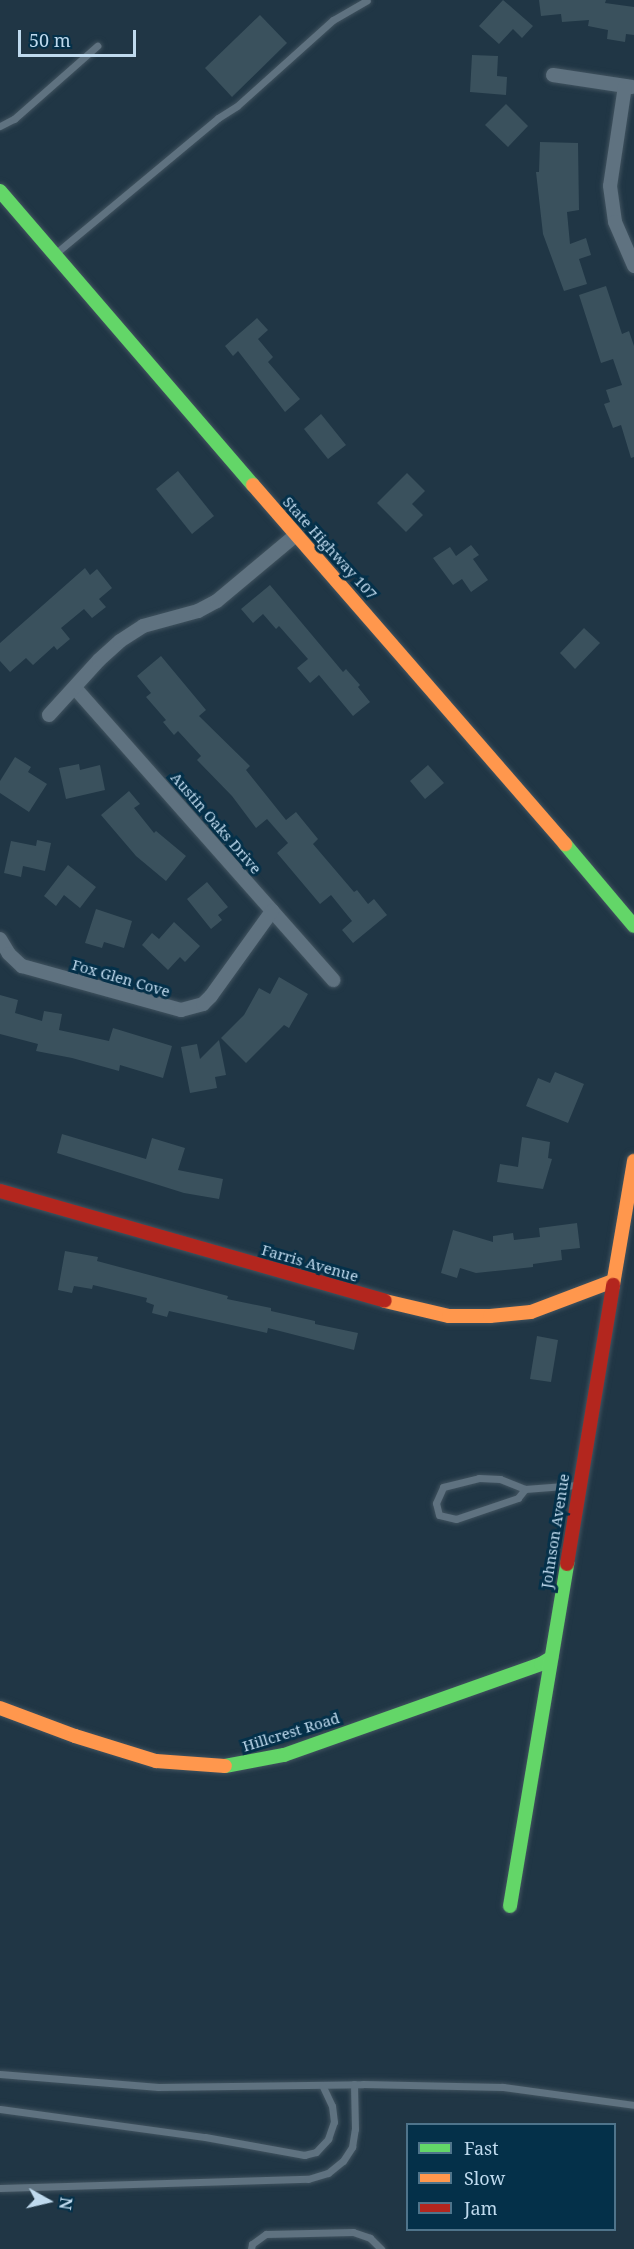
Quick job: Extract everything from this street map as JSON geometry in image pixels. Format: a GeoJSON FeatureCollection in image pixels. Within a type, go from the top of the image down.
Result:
{"type":"FeatureCollection","features":[{"type":"Feature","properties":{"kind":"street"},"geometry":{"type":"LineString","coordinates":[[553,75],[630,86],[610,186],[615,222],[634,266]]}},
{"type":"Feature","properties":{"kind":"street","name":"State Highway 107"},"geometry":{"type":"LineString","coordinates":[[0,192],[296,536],[400,651],[634,926]]}},
{"type":"Feature","properties":{"kind":"street"},"geometry":{"type":"LineString","coordinates":[[49,715],[99,660],[120,641],[143,626],[198,611],[217,601],[296,536]]}},
{"type":"Feature","properties":{"kind":"street","name":"Austin Oaks Drive"},"geometry":{"type":"LineString","coordinates":[[75,688],[333,980]]}},
{"type":"Feature","properties":{"kind":"street","name":"Fox Glen Cove"},"geometry":{"type":"LineString","coordinates":[[0,939],[9,954],[22,966],[181,1010],[203,1004],[211,996],[272,911]]}},
{"type":"Feature","properties":{"kind":"street","name":"Johnson Avenue"},"geometry":{"type":"LineString","coordinates":[[510,1906],[634,1161]]}},
{"type":"Feature","properties":{"kind":"street","name":"Farris Avenue"},"geometry":{"type":"LineString","coordinates":[[0,1191],[398,1305],[449,1316],[490,1316],[531,1312],[613,1281]]}},
{"type":"Feature","properties":{"kind":"street","name":"Hillcrest Road"},"geometry":{"type":"LineString","coordinates":[[0,1708],[75,1736],[156,1761],[232,1766],[284,1755],[530,1668],[550,1658]]}},
{"type":"Feature","properties":{"kind":"lane"},"geometry":{"type":"LineString","coordinates":[[54,255],[218,118],[237,106],[333,20],[366,0]]}},
{"type":"Feature","properties":{"kind":"lane"},"geometry":{"type":"LineString","coordinates":[[0,126],[14,119],[97,46]]}},
{"type":"Feature","properties":{"kind":"lane"},"geometry":{"type":"LineString","coordinates":[[525,1489],[518,1498],[456,1519],[439,1515],[436,1503],[443,1487],[479,1478],[500,1479],[525,1489],[579,1485]]}},
{"type":"Feature","properties":{"kind":"lane"},"geometry":{"type":"LineString","coordinates":[[0,2074],[158,2087],[354,2084],[503,2087],[634,2105]]}},
{"type":"Feature","properties":{"kind":"lane"},"geometry":{"type":"LineString","coordinates":[[0,2188],[308,2179],[328,2173],[343,2161],[352,2147],[355,2129],[354,2084]]}},
{"type":"Feature","properties":{"kind":"lane"},"geometry":{"type":"LineString","coordinates":[[0,2109],[205,2137],[304,2155],[316,2152],[328,2139],[334,2122],[332,2106],[322,2085]]}},
{"type":"Feature","properties":{"kind":"lane"},"geometry":{"type":"LineString","coordinates":[[251,2249],[252,2244],[266,2234],[353,2232],[370,2238],[381,2249]]}},
{"type":"Feature","properties":{"kind":"building"},"geometry":{"type":"Polygon","coordinates":[[[503,0],[533,26],[522,38],[513,29],[499,44],[479,26],[503,0]]]}},
{"type":"Feature","properties":{"kind":"building"},"geometry":{"type":"Polygon","coordinates":[[[539,0],[606,0],[605,3],[634,7],[634,35],[626,34],[625,42],[607,39],[608,30],[588,26],[589,20],[562,22],[561,14],[541,16],[539,0]]]}},
{"type":"Feature","properties":{"kind":"building"},"geometry":{"type":"Polygon","coordinates":[[[260,15],[287,43],[232,97],[205,68],[260,15]]]}},
{"type":"Feature","properties":{"kind":"building"},"geometry":{"type":"Polygon","coordinates":[[[472,55],[498,56],[497,76],[507,77],[506,95],[470,92],[472,55]]]}},
{"type":"Feature","properties":{"kind":"building"},"geometry":{"type":"Polygon","coordinates":[[[506,104],[528,126],[508,147],[485,125],[506,104]]]}},
{"type":"Feature","properties":{"kind":"building"},"geometry":{"type":"Polygon","coordinates":[[[540,142],[578,143],[579,210],[567,212],[570,244],[586,238],[591,255],[579,259],[587,284],[564,291],[543,234],[536,172],[539,172],[540,142]]]}},
{"type":"Feature","properties":{"kind":"building"},"geometry":{"type":"Polygon","coordinates":[[[606,286],[622,334],[629,331],[634,346],[634,457],[631,458],[621,425],[613,428],[604,404],[610,402],[606,390],[622,385],[613,359],[601,363],[579,295],[606,286]]]}},
{"type":"Feature","properties":{"kind":"building"},"geometry":{"type":"Polygon","coordinates":[[[257,318],[268,330],[258,339],[273,357],[268,362],[300,399],[285,412],[238,351],[233,356],[225,346],[257,318]]]}},
{"type":"Feature","properties":{"kind":"building"},"geometry":{"type":"Polygon","coordinates":[[[321,414],[346,445],[328,459],[304,429],[321,414]]]}},
{"type":"Feature","properties":{"kind":"building"},"geometry":{"type":"Polygon","coordinates":[[[178,471],[214,516],[192,534],[156,489],[178,471]]]}},
{"type":"Feature","properties":{"kind":"building"},"geometry":{"type":"Polygon","coordinates":[[[407,473],[425,491],[412,504],[423,515],[406,532],[377,503],[407,473]]]}},
{"type":"Feature","properties":{"kind":"building"},"geometry":{"type":"Polygon","coordinates":[[[471,545],[479,555],[473,559],[488,580],[471,592],[462,579],[453,585],[433,558],[450,547],[456,556],[471,545]]]}},
{"type":"Feature","properties":{"kind":"building"},"geometry":{"type":"Polygon","coordinates":[[[85,568],[90,575],[97,569],[112,588],[99,599],[106,607],[92,618],[84,609],[61,628],[70,639],[57,650],[54,646],[33,665],[26,658],[10,672],[0,661],[0,643],[85,568]]]}},
{"type":"Feature","properties":{"kind":"building"},"geometry":{"type":"Polygon","coordinates":[[[270,585],[343,672],[346,669],[360,685],[358,687],[370,702],[353,716],[319,675],[310,683],[297,668],[308,659],[279,626],[276,629],[263,614],[253,623],[241,609],[270,585]]]}},
{"type":"Feature","properties":{"kind":"building"},"geometry":{"type":"Polygon","coordinates":[[[584,628],[600,643],[575,669],[560,653],[584,628]]]}},
{"type":"Feature","properties":{"kind":"building"},"geometry":{"type":"Polygon","coordinates":[[[161,656],[206,710],[199,716],[250,766],[246,770],[286,820],[296,812],[318,839],[313,844],[354,892],[357,890],[368,904],[374,899],[387,915],[353,943],[342,930],[352,921],[331,895],[320,904],[277,853],[288,843],[267,819],[256,828],[232,796],[197,760],[201,756],[178,731],[174,735],[163,722],[166,720],[146,697],[151,693],[137,676],[161,656]]]}},
{"type":"Feature","properties":{"kind":"building"},"geometry":{"type":"Polygon","coordinates":[[[15,757],[31,767],[28,772],[47,784],[29,812],[0,793],[0,781],[15,757]]]}},
{"type":"Feature","properties":{"kind":"building"},"geometry":{"type":"Polygon","coordinates":[[[79,764],[80,770],[100,765],[105,790],[66,799],[59,768],[79,764]]]}},
{"type":"Feature","properties":{"kind":"building"},"geometry":{"type":"Polygon","coordinates":[[[428,765],[444,783],[425,799],[410,781],[428,765]]]}},
{"type":"Feature","properties":{"kind":"building"},"geometry":{"type":"Polygon","coordinates":[[[129,791],[140,804],[134,808],[154,833],[156,831],[186,856],[166,881],[136,856],[101,815],[129,791]]]}},
{"type":"Feature","properties":{"kind":"building"},"geometry":{"type":"Polygon","coordinates":[[[37,840],[51,843],[45,871],[23,866],[21,877],[4,873],[11,841],[36,846],[37,840]]]}},
{"type":"Feature","properties":{"kind":"building"},"geometry":{"type":"Polygon","coordinates":[[[68,865],[96,887],[80,908],[64,895],[56,906],[44,896],[68,865]]]}},
{"type":"Feature","properties":{"kind":"building"},"geometry":{"type":"Polygon","coordinates":[[[207,882],[228,907],[218,915],[222,920],[211,929],[187,899],[207,882]]]}},
{"type":"Feature","properties":{"kind":"building"},"geometry":{"type":"Polygon","coordinates":[[[96,909],[132,921],[124,948],[104,942],[102,948],[85,943],[96,909]]]}},
{"type":"Feature","properties":{"kind":"building"},"geometry":{"type":"Polygon","coordinates":[[[174,922],[200,946],[185,962],[180,957],[168,970],[142,945],[152,933],[159,939],[174,922]]]}},
{"type":"Feature","properties":{"kind":"building"},"geometry":{"type":"Polygon","coordinates":[[[279,977],[308,994],[289,1028],[284,1025],[246,1063],[221,1038],[244,1015],[259,988],[270,994],[279,977]]]}},
{"type":"Feature","properties":{"kind":"building"},"geometry":{"type":"Polygon","coordinates":[[[0,995],[18,1000],[15,1013],[42,1021],[44,1011],[62,1014],[59,1030],[109,1041],[113,1028],[172,1046],[163,1078],[120,1065],[119,1071],[36,1051],[38,1044],[0,1034],[0,995]]]}},
{"type":"Feature","properties":{"kind":"building"},"geometry":{"type":"Polygon","coordinates":[[[219,1040],[226,1075],[215,1077],[217,1088],[190,1093],[181,1047],[197,1044],[200,1059],[219,1040]]]}},
{"type":"Feature","properties":{"kind":"building"},"geometry":{"type":"Polygon","coordinates":[[[555,1072],[584,1084],[568,1123],[526,1106],[538,1078],[550,1083],[555,1072]]]}},
{"type":"Feature","properties":{"kind":"building"},"geometry":{"type":"Polygon","coordinates":[[[62,1134],[146,1159],[152,1138],[185,1148],[178,1170],[223,1179],[219,1199],[184,1193],[57,1153],[62,1134]]]}},
{"type":"Feature","properties":{"kind":"building"},"geometry":{"type":"Polygon","coordinates":[[[522,1137],[550,1142],[548,1158],[552,1159],[543,1189],[497,1182],[500,1164],[518,1167],[522,1137]]]}},
{"type":"Feature","properties":{"kind":"building"},"geometry":{"type":"Polygon","coordinates":[[[577,1223],[580,1248],[561,1250],[562,1260],[533,1264],[533,1267],[476,1273],[460,1268],[457,1278],[441,1273],[453,1230],[493,1242],[493,1236],[513,1233],[514,1240],[540,1237],[539,1228],[577,1223]]]}},
{"type":"Feature","properties":{"kind":"building"},"geometry":{"type":"Polygon","coordinates":[[[65,1251],[98,1257],[97,1261],[228,1296],[227,1299],[271,1308],[271,1311],[315,1321],[315,1324],[358,1333],[354,1350],[268,1328],[267,1333],[169,1311],[167,1317],[152,1313],[154,1305],[146,1302],[147,1298],[93,1285],[92,1289],[74,1286],[72,1293],[58,1290],[65,1251]]]}},
{"type":"Feature","properties":{"kind":"building"},"geometry":{"type":"Polygon","coordinates":[[[537,1336],[558,1340],[551,1382],[530,1379],[537,1336]]]}},
{"type":"Feature","properties":{"kind":"traffic: fast"},"geometry":{"type":"LineString","coordinates":[[0,191],[253,485]]}},
{"type":"Feature","properties":{"kind":"traffic: fast"},"geometry":{"type":"LineString","coordinates":[[565,844],[634,926]]}},
{"type":"Feature","properties":{"kind":"traffic: fast"},"geometry":{"type":"LineString","coordinates":[[510,1906],[567,1564]]}},
{"type":"Feature","properties":{"kind":"traffic: fast"},"geometry":{"type":"LineString","coordinates":[[225,1766],[284,1755],[541,1664],[551,1658]]}},
{"type":"Feature","properties":{"kind":"traffic: slow"},"geometry":{"type":"LineString","coordinates":[[253,485],[565,844]]}},
{"type":"Feature","properties":{"kind":"traffic: slow"},"geometry":{"type":"LineString","coordinates":[[613,1285],[634,1161]]}},
{"type":"Feature","properties":{"kind":"traffic: slow"},"geometry":{"type":"LineString","coordinates":[[385,1301],[449,1316],[490,1316],[531,1312],[613,1281]]}},
{"type":"Feature","properties":{"kind":"traffic: slow"},"geometry":{"type":"LineString","coordinates":[[0,1708],[75,1736],[156,1761],[225,1766]]}},
{"type":"Feature","properties":{"kind":"traffic: jam"},"geometry":{"type":"LineString","coordinates":[[0,1191],[385,1301]]}},
{"type":"Feature","properties":{"kind":"traffic: jam"},"geometry":{"type":"LineString","coordinates":[[567,1564],[613,1285]]}}]}
